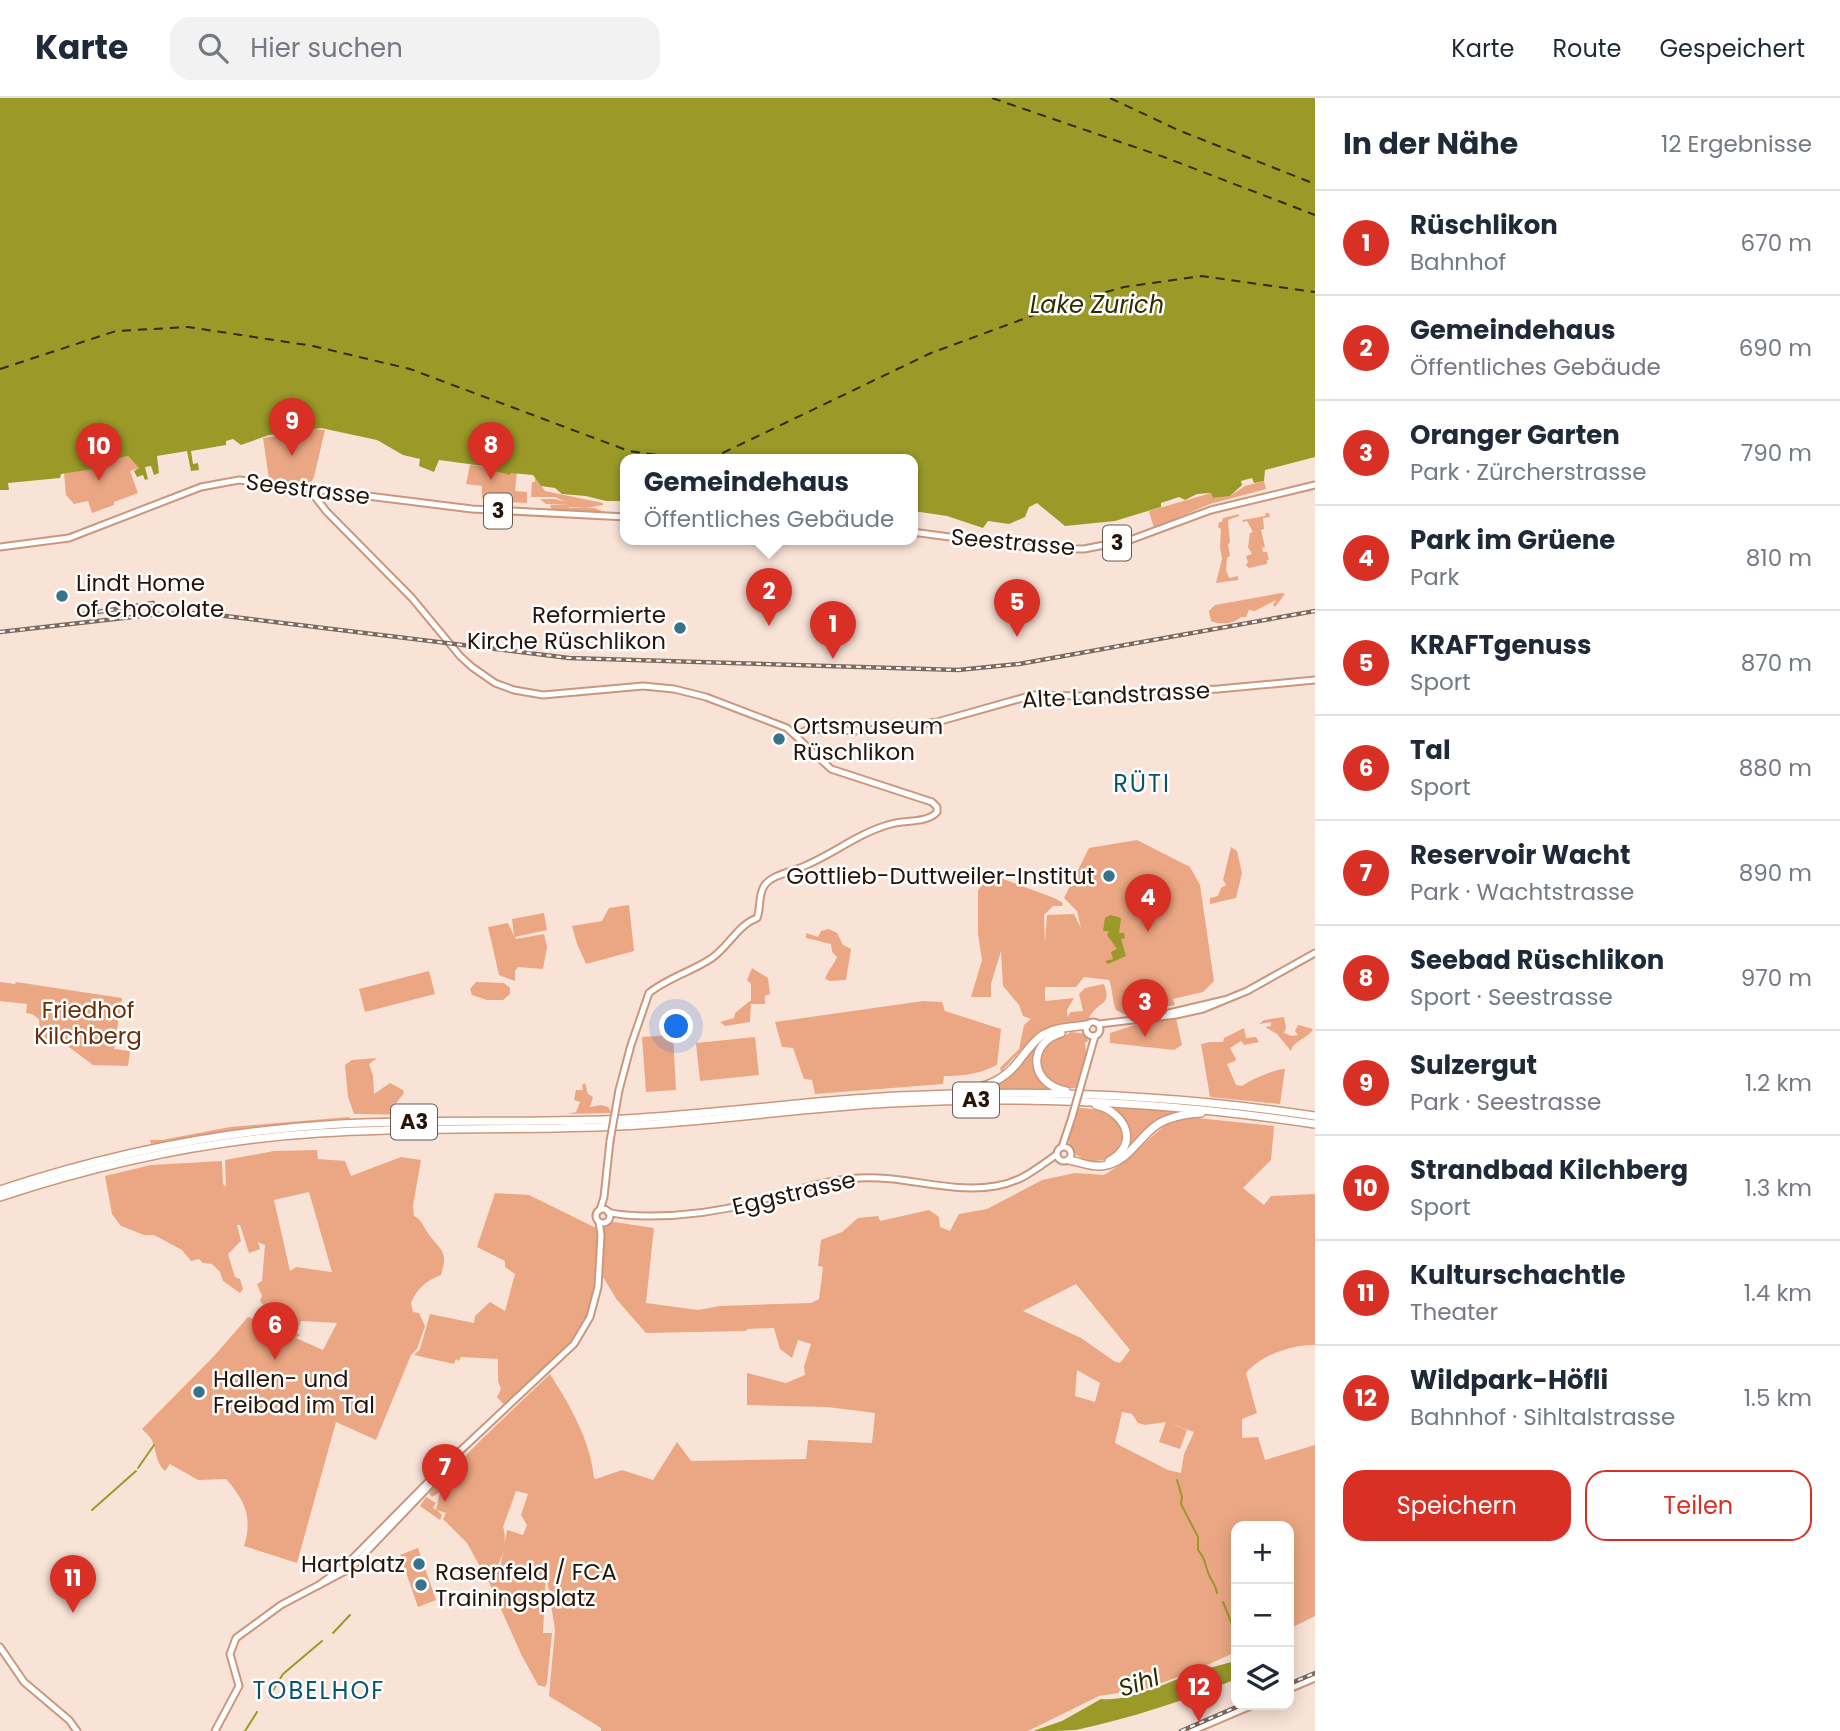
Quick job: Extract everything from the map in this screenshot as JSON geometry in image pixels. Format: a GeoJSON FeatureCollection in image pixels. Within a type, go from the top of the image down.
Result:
{"type":"FeatureCollection","features":[{"type":"Feature","properties":{"kind":"highway"},"geometry":{"type":"LineString","coordinates":[[947,1094],[981,1087],[1001,1079],[1033,1043],[1045,1034],[1058,1029],[1090,1032]]}},
{"type":"Feature","properties":{"kind":"highway"},"geometry":{"type":"LineString","coordinates":[[1090,1032],[1065,1032],[1050,1037],[1040,1048],[1037,1063],[1041,1076],[1050,1085],[1091,1095]]}},
{"type":"Feature","properties":{"kind":"highway","name":"A3"},"geometry":{"type":"LineString","coordinates":[[0,1190],[71,1168],[214,1137],[285,1128],[362,1123],[610,1120],[854,1099],[947,1094],[1091,1095],[1175,1100],[1315,1116]]}},
{"type":"Feature","properties":{"kind":"highway","name":"A3"},"geometry":{"type":"LineString","coordinates":[[0,1197],[64,1177],[142,1158],[224,1143],[307,1133],[389,1129],[560,1129],[633,1126],[860,1105],[950,1101],[1168,1106],[1315,1124]]}},
{"type":"Feature","properties":{"kind":"highway"},"geometry":{"type":"LineString","coordinates":[[1068,1152],[1086,1162],[1105,1162],[1119,1154],[1126,1140],[1124,1125],[1118,1115],[1105,1108],[1082,1102]]}},
{"type":"Feature","properties":{"kind":"highway"},"geometry":{"type":"LineString","coordinates":[[1068,1152],[1091,1166],[1111,1164],[1125,1157],[1152,1129],[1167,1119],[1192,1114],[1229,1113]]}},
{"type":"Feature","properties":{"kind":"main road","name":"Seestrasse"},"geometry":{"type":"LineString","coordinates":[[0,547],[44,543],[76,536],[213,483],[248,481],[472,509],[620,517]]}},
{"type":"Feature","properties":{"kind":"main road","name":"Seestrasse"},"geometry":{"type":"LineString","coordinates":[[918,533],[1041,550],[1084,549],[1130,540],[1211,510],[1315,485]]}},
{"type":"Feature","properties":{"kind":"main road"},"geometry":{"type":"LineString","coordinates":[[215,1731],[239,1686],[230,1654],[234,1641],[281,1605],[349,1566],[452,1459],[560,1359],[581,1334],[592,1311],[598,1287],[610,1141],[620,1090],[631,1045],[649,993],[713,957],[733,940],[745,924],[756,919],[763,889],[772,879],[824,857],[872,831],[891,824],[932,817],[937,812],[936,805],[932,802],[831,769],[796,735],[779,723],[706,697],[674,689],[620,687],[549,695],[514,690],[495,683],[472,667],[433,622],[326,511],[312,489]]}},
{"type":"Feature","properties":{"kind":"main road","name":"Alte Landstrasse"},"geometry":{"type":"LineString","coordinates":[[796,735],[809,729],[861,731],[937,722],[1033,695],[1081,696],[1218,690],[1315,680]]}},
{"type":"Feature","properties":{"kind":"main road"},"geometry":{"type":"LineString","coordinates":[[1090,1032],[1118,1022],[1195,1011],[1227,1000],[1315,953]]}},
{"type":"Feature","properties":{"kind":"main road"},"geometry":{"type":"LineString","coordinates":[[1058,1157],[1068,1152],[1066,1135],[1091,1049],[1092,1022],[1100,1027]]}},
{"type":"Feature","properties":{"kind":"main road","name":"Eggstrasse"},"geometry":{"type":"LineString","coordinates":[[604,1216],[711,1212],[811,1185],[853,1178],[899,1179],[954,1187],[991,1187],[1023,1178],[1058,1157],[1064,1162],[1068,1152]]}},
{"type":"Feature","properties":{"kind":"main road"},"geometry":{"type":"LineString","coordinates":[[0,1647],[24,1682],[69,1720],[77,1731]]}},
{"type":"Feature","properties":{"kind":"main road"},"geometry":{"type":"LineString","coordinates":[[1294,1687],[1315,1678]]}},
{"type":"Feature","properties":{"kind":"main road"},"geometry":{"type":"LineString","coordinates":[[1192,1731],[1241,1710]]}},
{"type":"Feature","properties":{"kind":"green space"},"geometry":{"type":"Polygon","coordinates":[[[315,429],[325,430],[310,484],[282,481],[280,478],[269,479],[263,438],[315,429]]]}},
{"type":"Feature","properties":{"kind":"green space"},"geometry":{"type":"Polygon","coordinates":[[[128,456],[139,468],[130,471],[138,493],[92,513],[88,501],[74,504],[66,495],[64,473],[92,468],[128,456]]]}},
{"type":"Feature","properties":{"kind":"green space"},"geometry":{"type":"Polygon","coordinates":[[[470,465],[510,475],[517,473],[515,491],[527,492],[527,503],[488,501],[488,498],[482,498],[482,486],[466,484],[470,465]]]}},
{"type":"Feature","properties":{"kind":"green space"},"geometry":{"type":"Polygon","coordinates":[[[535,478],[545,491],[603,503],[586,508],[607,513],[552,510],[550,505],[570,505],[546,504],[540,499],[566,502],[555,497],[531,497],[532,482],[535,482],[535,478]]]}},
{"type":"Feature","properties":{"kind":"green space"},"geometry":{"type":"Polygon","coordinates":[[[1264,481],[1266,489],[1210,504],[1154,528],[1149,511],[1211,493],[1213,498],[1230,496],[1245,486],[1264,481]]]}},
{"type":"Feature","properties":{"kind":"green space"},"geometry":{"type":"Polygon","coordinates":[[[1269,513],[1270,517],[1263,518],[1264,529],[1261,530],[1265,547],[1262,548],[1263,552],[1267,552],[1269,560],[1267,564],[1249,568],[1246,565],[1246,556],[1252,554],[1248,547],[1250,533],[1253,532],[1247,521],[1242,522],[1265,516],[1269,513]]]}},
{"type":"Feature","properties":{"kind":"green space"},"geometry":{"type":"Polygon","coordinates":[[[1239,514],[1228,520],[1230,556],[1227,558],[1226,570],[1229,578],[1238,576],[1238,580],[1216,583],[1222,559],[1219,522],[1222,522],[1223,518],[1239,514]]]}},
{"type":"Feature","properties":{"kind":"green space"},"geometry":{"type":"Polygon","coordinates":[[[1285,594],[1275,607],[1273,605],[1276,600],[1255,611],[1249,610],[1246,617],[1231,622],[1211,621],[1209,611],[1215,605],[1285,594]]]}},
{"type":"Feature","properties":{"kind":"green space"},"geometry":{"type":"Polygon","coordinates":[[[1137,840],[1190,867],[1200,885],[1214,981],[1203,992],[1173,999],[1175,1005],[1124,1014],[1116,1010],[1109,980],[1084,977],[1076,987],[1045,987],[1045,1001],[1074,998],[1067,1010],[1067,1017],[1071,1012],[1083,1011],[1079,994],[1085,988],[1104,984],[1107,995],[1105,1001],[1086,1022],[1037,1033],[1001,1072],[1000,1068],[1019,1049],[1024,1025],[1031,1019],[1023,1016],[1019,1005],[1003,986],[1001,951],[991,984],[991,997],[971,997],[982,960],[978,934],[978,891],[987,873],[1063,903],[1062,906],[1053,906],[1044,915],[1045,943],[1047,915],[1074,914],[1081,928],[1077,911],[1064,898],[1089,848],[1137,840]]]}},
{"type":"Feature","properties":{"kind":"green space"},"geometry":{"type":"Polygon","coordinates":[[[1231,847],[1237,851],[1242,873],[1236,898],[1210,904],[1210,898],[1218,896],[1221,888],[1226,885],[1223,880],[1231,847]]]}},
{"type":"Feature","properties":{"kind":"green space"},"geometry":{"type":"Polygon","coordinates":[[[629,905],[634,951],[586,964],[572,926],[602,921],[609,908],[629,905]]]}},
{"type":"Feature","properties":{"kind":"green space"},"geometry":{"type":"Polygon","coordinates":[[[544,913],[547,930],[515,937],[544,934],[547,947],[543,969],[518,967],[515,981],[499,975],[488,927],[508,923],[514,936],[512,919],[544,913]]]}},
{"type":"Feature","properties":{"kind":"green space"},"geometry":{"type":"Polygon","coordinates":[[[829,929],[837,933],[843,945],[851,949],[846,980],[825,979],[837,957],[832,952],[831,944],[806,938],[806,933],[818,937],[821,931],[829,929]]]}},
{"type":"Feature","properties":{"kind":"green space"},"geometry":{"type":"Polygon","coordinates":[[[752,968],[768,978],[770,994],[765,996],[765,1004],[751,1004],[750,1022],[725,1026],[720,1022],[734,1018],[735,1013],[751,1000],[751,984],[747,980],[752,968]]]}},
{"type":"Feature","properties":{"kind":"green space"},"geometry":{"type":"Polygon","coordinates":[[[429,971],[435,994],[365,1012],[359,989],[429,971]]]}},
{"type":"Feature","properties":{"kind":"green space","name":"Friedhof Kilchberg"},"geometry":{"type":"Polygon","coordinates":[[[0,982],[122,998],[114,1049],[130,1051],[128,1066],[93,1065],[65,1044],[40,1037],[39,1019],[26,1013],[27,1004],[0,1001],[0,982]]]}},
{"type":"Feature","properties":{"kind":"green space"},"geometry":{"type":"Polygon","coordinates":[[[476,982],[504,983],[510,988],[510,994],[503,1000],[487,1000],[472,995],[470,989],[476,982]]]}},
{"type":"Feature","properties":{"kind":"green space"},"geometry":{"type":"Polygon","coordinates":[[[923,1001],[942,1002],[945,1011],[1001,1029],[997,1065],[971,1074],[944,1076],[943,1084],[815,1094],[812,1080],[804,1079],[793,1048],[782,1047],[775,1022],[923,1001]]]}},
{"type":"Feature","properties":{"kind":"green space"},"geometry":{"type":"Polygon","coordinates":[[[1284,1017],[1284,1033],[1298,1035],[1295,1031],[1298,1025],[1313,1029],[1295,1044],[1291,1051],[1277,1034],[1265,1027],[1271,1026],[1271,1022],[1259,1024],[1264,1020],[1284,1017]]]}},
{"type":"Feature","properties":{"kind":"green space"},"geometry":{"type":"Polygon","coordinates":[[[1176,1018],[1182,1045],[1174,1050],[1110,1043],[1110,1033],[1138,1024],[1176,1018]]]}},
{"type":"Feature","properties":{"kind":"green space"},"geometry":{"type":"Polygon","coordinates":[[[1244,1028],[1246,1038],[1256,1037],[1259,1042],[1244,1045],[1241,1041],[1230,1048],[1236,1059],[1227,1064],[1236,1085],[1242,1086],[1263,1075],[1285,1069],[1280,1104],[1210,1097],[1201,1044],[1223,1042],[1224,1038],[1244,1028]]]}},
{"type":"Feature","properties":{"kind":"green space"},"geometry":{"type":"Polygon","coordinates":[[[1062,1031],[1039,1046],[1039,1077],[1048,1089],[978,1090],[992,1084],[1043,1037],[1062,1031]]]}},
{"type":"Feature","properties":{"kind":"green space"},"geometry":{"type":"Polygon","coordinates":[[[1071,1032],[1086,1034],[1088,1041],[1085,1043],[1086,1053],[1076,1088],[1053,1083],[1044,1074],[1039,1062],[1046,1044],[1071,1032]]]}},
{"type":"Feature","properties":{"kind":"green space"},"geometry":{"type":"Polygon","coordinates":[[[673,1035],[676,1090],[646,1092],[642,1037],[673,1035]]]}},
{"type":"Feature","properties":{"kind":"green space"},"geometry":{"type":"Polygon","coordinates":[[[755,1037],[759,1075],[700,1081],[696,1043],[755,1037]]]}},
{"type":"Feature","properties":{"kind":"green space"},"geometry":{"type":"Polygon","coordinates":[[[377,1058],[369,1064],[374,1094],[390,1083],[404,1093],[393,1107],[430,1107],[429,1115],[354,1114],[348,1097],[345,1065],[352,1060],[377,1058]]]}},
{"type":"Feature","properties":{"kind":"green space"},"geometry":{"type":"Polygon","coordinates":[[[585,1083],[588,1094],[593,1097],[590,1107],[601,1105],[608,1107],[612,1113],[568,1114],[576,1112],[580,1102],[574,1100],[576,1090],[583,1090],[582,1085],[585,1083]]]}},
{"type":"Feature","properties":{"kind":"green space"},"geometry":{"type":"Polygon","coordinates":[[[1079,1108],[1102,1111],[1117,1119],[1123,1130],[1122,1141],[1116,1152],[1106,1159],[1093,1161],[1078,1156],[1071,1148],[1070,1134],[1079,1108]]]}},
{"type":"Feature","properties":{"kind":"green space"},"geometry":{"type":"Polygon","coordinates":[[[1115,1108],[1188,1112],[1151,1129],[1121,1155],[1126,1123],[1115,1108]]]}},
{"type":"Feature","properties":{"kind":"green space"},"geometry":{"type":"Polygon","coordinates":[[[1197,1118],[1274,1126],[1271,1160],[1243,1188],[1264,1205],[1271,1196],[1315,1194],[1315,1345],[1297,1346],[1278,1352],[1260,1361],[1246,1373],[1257,1413],[1242,1419],[1242,1438],[1258,1437],[1265,1460],[1315,1445],[1315,1616],[1294,1626],[1294,1521],[1231,1521],[1231,1654],[1146,1689],[1099,1696],[1028,1731],[601,1731],[601,1728],[549,1696],[555,1630],[546,1573],[543,1633],[552,1633],[547,1683],[545,1687],[538,1685],[488,1580],[500,1569],[507,1530],[523,1535],[527,1525],[521,1515],[528,1494],[516,1491],[503,1527],[503,1551],[492,1574],[484,1574],[467,1543],[443,1519],[446,1513],[437,1510],[442,1515],[440,1520],[420,1506],[426,1497],[436,1503],[433,1508],[436,1510],[440,1492],[432,1497],[429,1493],[550,1374],[578,1424],[596,1479],[622,1470],[653,1480],[677,1442],[691,1461],[806,1459],[808,1440],[872,1443],[875,1413],[827,1407],[747,1405],[747,1373],[786,1383],[805,1375],[804,1367],[811,1344],[798,1340],[792,1358],[780,1349],[774,1328],[646,1333],[617,1300],[600,1272],[595,1274],[596,1293],[580,1330],[551,1364],[505,1406],[497,1397],[501,1389],[498,1381],[498,1359],[461,1357],[459,1361],[456,1359],[454,1364],[414,1355],[420,1349],[430,1314],[474,1323],[475,1316],[490,1302],[505,1311],[515,1274],[505,1267],[505,1261],[477,1247],[495,1193],[529,1195],[596,1228],[614,1222],[654,1228],[646,1303],[698,1310],[720,1306],[811,1303],[819,1299],[823,1267],[818,1266],[821,1240],[842,1232],[858,1218],[878,1216],[880,1221],[929,1210],[939,1217],[940,1227],[950,1231],[959,1214],[987,1209],[1042,1180],[1075,1173],[1104,1175],[1120,1165],[1165,1125],[1197,1118]],[[1076,1284],[1023,1311],[1081,1338],[1114,1361],[1120,1363],[1130,1350],[1076,1284]],[[1077,1370],[1075,1396],[1095,1402],[1100,1383],[1077,1370]],[[1122,1412],[1115,1443],[1168,1470],[1181,1473],[1184,1454],[1194,1432],[1169,1423],[1187,1430],[1180,1449],[1159,1442],[1166,1422],[1145,1425],[1138,1423],[1132,1414],[1122,1412]]]}},
{"type":"Feature","properties":{"kind":"green space"},"geometry":{"type":"Polygon","coordinates":[[[350,1119],[224,1131],[151,1144],[150,1140],[230,1127],[350,1119]]]}},
{"type":"Feature","properties":{"kind":"green space"},"geometry":{"type":"Polygon","coordinates":[[[317,1150],[318,1159],[345,1161],[351,1176],[401,1157],[421,1160],[413,1206],[414,1216],[421,1221],[444,1255],[441,1275],[423,1286],[411,1303],[413,1312],[419,1313],[425,1326],[376,1440],[336,1422],[297,1563],[244,1546],[248,1527],[246,1510],[226,1479],[198,1480],[170,1464],[165,1471],[158,1462],[151,1439],[142,1429],[214,1356],[248,1317],[264,1322],[268,1311],[260,1301],[262,1296],[257,1284],[262,1281],[265,1245],[258,1242],[260,1249],[249,1253],[240,1225],[237,1225],[241,1241],[228,1254],[235,1277],[240,1279],[243,1289],[240,1293],[223,1281],[220,1272],[212,1264],[203,1263],[199,1259],[191,1261],[182,1250],[154,1235],[144,1235],[121,1226],[112,1214],[105,1176],[151,1165],[222,1161],[223,1184],[226,1187],[225,1160],[274,1151],[317,1150]],[[309,1192],[274,1200],[290,1271],[296,1267],[332,1272],[309,1192]],[[301,1321],[297,1333],[300,1335],[296,1338],[323,1350],[337,1323],[301,1321]]]}},
{"type":"Feature","properties":{"kind":"green space","name":"Rasenfeld / FCA Trainingsplatz"},"geometry":{"type":"Polygon","coordinates":[[[418,1548],[436,1600],[418,1607],[400,1555],[418,1548]]]}},
{"type":"Feature","properties":{"kind":"water","name":"Lake Zurich"},"geometry":{"type":"Polygon","coordinates":[[[0,98],[1315,98],[1315,457],[1265,470],[1264,481],[1254,483],[1252,478],[1241,481],[1242,485],[1230,496],[1213,498],[1211,493],[1197,494],[1185,500],[1179,497],[1161,503],[1161,507],[1115,521],[1065,526],[1037,503],[1029,507],[1025,517],[1009,524],[988,521],[983,528],[947,516],[918,512],[918,454],[620,454],[620,501],[606,501],[562,494],[555,488],[541,486],[533,475],[510,475],[490,470],[488,463],[483,466],[439,460],[434,472],[419,466],[420,459],[403,455],[377,440],[321,428],[269,435],[241,445],[233,439],[226,441],[226,445],[191,451],[193,464],[198,463],[199,470],[191,471],[187,451],[157,456],[159,473],[154,475],[151,466],[145,467],[148,479],[145,480],[143,475],[137,477],[134,471],[139,468],[128,456],[96,465],[94,469],[61,474],[60,478],[8,483],[9,490],[0,490],[0,98]]]}},
{"type":"Feature","properties":{"kind":"water"},"geometry":{"type":"Polygon","coordinates":[[[1110,915],[1121,919],[1119,933],[1124,933],[1125,938],[1121,939],[1126,956],[1108,964],[1105,961],[1113,959],[1111,952],[1117,949],[1107,935],[1109,931],[1103,931],[1105,918],[1110,915]]]}},
{"type":"Feature","properties":{"kind":"water"},"geometry":{"type":"Polygon","coordinates":[[[1231,1662],[1231,1681],[1177,1702],[1117,1720],[1076,1730],[1033,1731],[1062,1721],[1101,1699],[1137,1694],[1231,1662]]]}},
{"type":"Feature","properties":{"kind":"waterway"},"geometry":{"type":"LineString","coordinates":[[138,1468],[154,1445]]}},
{"type":"Feature","properties":{"kind":"waterway"},"geometry":{"type":"LineString","coordinates":[[92,1510],[136,1471]]}},
{"type":"Feature","properties":{"kind":"waterway"},"geometry":{"type":"LineString","coordinates":[[1177,1480],[1182,1497],[1181,1504],[1198,1537],[1198,1550],[1217,1593]]}},
{"type":"Feature","properties":{"kind":"waterway"},"geometry":{"type":"LineString","coordinates":[[1223,1602],[1231,1622]]}},
{"type":"Feature","properties":{"kind":"waterway"},"geometry":{"type":"LineString","coordinates":[[333,1633],[350,1615]]}},
{"type":"Feature","properties":{"kind":"waterway"},"geometry":{"type":"LineString","coordinates":[[269,1697],[283,1674],[322,1641]]}},
{"type":"Feature","properties":{"kind":"waterway"},"geometry":{"type":"LineString","coordinates":[[245,1731],[257,1712]]}},
{"type":"Feature","properties":{"kind":"ferry route"},"geometry":{"type":"LineString","coordinates":[[992,98],[1164,157],[1315,215]]}},
{"type":"Feature","properties":{"kind":"ferry route"},"geometry":{"type":"LineString","coordinates":[[1110,98],[1178,130],[1315,184]]}},
{"type":"Feature","properties":{"kind":"ferry route"},"geometry":{"type":"LineString","coordinates":[[721,454],[931,353],[1064,304],[1124,287],[1201,276],[1315,292]]}},
{"type":"Feature","properties":{"kind":"ferry route"},"geometry":{"type":"LineString","coordinates":[[0,369],[116,331],[188,327],[313,346],[410,369],[629,451],[651,454]]}},
{"type":"Feature","properties":{"kind":"railway"},"geometry":{"type":"LineString","coordinates":[[79,615],[153,603]]}},
{"type":"Feature","properties":{"kind":"railway"},"geometry":{"type":"LineString","coordinates":[[0,632],[159,614],[201,613],[569,658],[958,670],[1019,664],[1315,611]]}},
{"type":"Feature","properties":{"kind":"railway"},"geometry":{"type":"LineString","coordinates":[[1294,1682],[1315,1673]]}},
{"type":"Feature","properties":{"kind":"railway"},"geometry":{"type":"LineString","coordinates":[[1181,1731],[1231,1709]]}},
{"type":"Feature","properties":{"kind":"place","name":"Sulzergut"},"geometry":{"type":"Point","coordinates":[292,456]}},
{"type":"Feature","properties":{"kind":"place","name":"Seebad Rüschlikon"},"geometry":{"type":"Point","coordinates":[491,480]}},
{"type":"Feature","properties":{"kind":"place","name":"Strandbad Kilchberg"},"geometry":{"type":"Point","coordinates":[99,481]}},
{"type":"Feature","properties":{"kind":"place","name":"Lindt Home of Chocolate"},"geometry":{"type":"Point","coordinates":[62,596]}},
{"type":"Feature","properties":{"kind":"place","name":"Gemeindehaus"},"geometry":{"type":"Point","coordinates":[769,626]}},
{"type":"Feature","properties":{"kind":"place","name":"Reformierte Kirche Rüschlikon"},"geometry":{"type":"Point","coordinates":[680,628]}},
{"type":"Feature","properties":{"kind":"place","name":"KRAFTgenuss"},"geometry":{"type":"Point","coordinates":[1017,637]}},
{"type":"Feature","properties":{"kind":"place","name":"Rüschlikon"},"geometry":{"type":"Point","coordinates":[833,659]}},
{"type":"Feature","properties":{"kind":"place","name":"Ortsmuseum Rüschlikon"},"geometry":{"type":"Point","coordinates":[779,739]}},
{"type":"Feature","properties":{"kind":"place","name":"Gottlieb-Duttweiler-Institut"},"geometry":{"type":"Point","coordinates":[1109,876]}},
{"type":"Feature","properties":{"kind":"place","name":"Park im Grüene"},"geometry":{"type":"Point","coordinates":[1148,932]}},
{"type":"Feature","properties":{"kind":"place","name":"Oranger Garten"},"geometry":{"type":"Point","coordinates":[1145,1037]}},
{"type":"Feature","properties":{"kind":"place","name":"Tal"},"geometry":{"type":"Point","coordinates":[275,1360]}},
{"type":"Feature","properties":{"kind":"place","name":"Hallen- und Freibad im Tal"},"geometry":{"type":"Point","coordinates":[199,1392]}},
{"type":"Feature","properties":{"kind":"place","name":"Reservoir Wacht"},"geometry":{"type":"Point","coordinates":[445,1502]}},
{"type":"Feature","properties":{"kind":"place","name":"Hartplatz"},"geometry":{"type":"Point","coordinates":[419,1564]}},
{"type":"Feature","properties":{"kind":"place","name":"Rasenfeld / FCA Trainingsplatz"},"geometry":{"type":"Point","coordinates":[421,1585]}},
{"type":"Feature","properties":{"kind":"place","name":"Kulturschachtle"},"geometry":{"type":"Point","coordinates":[73,1613]}},
{"type":"Feature","properties":{"kind":"place","name":"Wildpark-Höfli"},"geometry":{"type":"Point","coordinates":[1199,1722]}},
{"type":"Feature","properties":{"kind":"district","name":"RÜTI"},"geometry":{"type":"Point","coordinates":[1142,784]}},
{"type":"Feature","properties":{"kind":"district","name":"TOBELHOF"},"geometry":{"type":"Point","coordinates":[319,1691]}},
{"type":"Feature","properties":{"kind":"water label","name":"Sihl"},"geometry":{"type":"Point","coordinates":[1139,1683]}}]}
